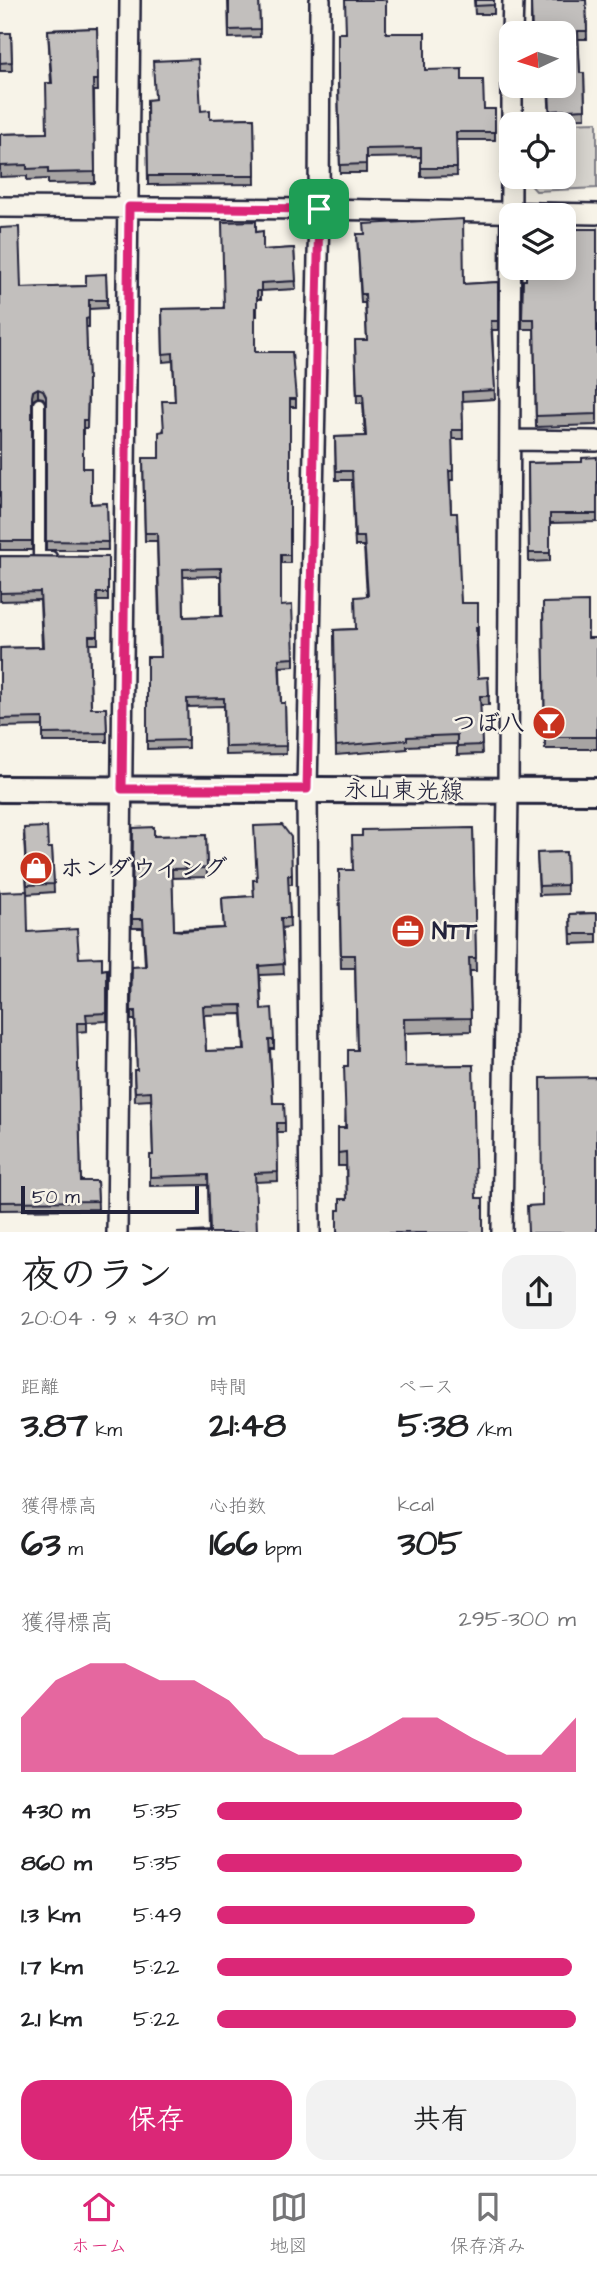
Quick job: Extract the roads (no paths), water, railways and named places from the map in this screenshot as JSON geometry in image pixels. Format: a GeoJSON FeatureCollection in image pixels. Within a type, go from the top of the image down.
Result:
{"type":"FeatureCollection","features":[{"type":"Feature","properties":{"kind":"street"},"geometry":{"type":"LineString","coordinates":[[117,1232],[122,789],[119,558],[129,207],[130,0]]}},
{"type":"Feature","properties":{"kind":"street"},"geometry":{"type":"LineString","coordinates":[[310,1232],[307,789],[319,209],[320,0]]}},
{"type":"Feature","properties":{"kind":"street"},"geometry":{"type":"LineString","coordinates":[[512,21],[513,0]]}},
{"type":"Feature","properties":{"kind":"street"},"geometry":{"type":"LineString","coordinates":[[0,207],[499,213]]}},
{"type":"Feature","properties":{"kind":"street"},"geometry":{"type":"LineString","coordinates":[[576,214],[597,214]]}},
{"type":"Feature","properties":{"kind":"street"},"geometry":{"type":"LineString","coordinates":[[502,1232],[511,280]]}},
{"type":"Feature","properties":{"kind":"street"},"geometry":{"type":"LineString","coordinates":[[510,440],[597,440]]}},
{"type":"Feature","properties":{"kind":"street","name":"永山東光線"},"geometry":{"type":"LineString","coordinates":[[0,789],[597,791]]}},
{"type":"Feature","properties":{"kind":"lane"},"geometry":{"type":"LineString","coordinates":[[39,404],[39,557]]}},
{"type":"Feature","properties":{"kind":"lane"},"geometry":{"type":"LineString","coordinates":[[26,557],[64,558]]}},
{"type":"Feature","properties":{"kind":"place","name":"つぼ八"},"geometry":{"type":"Point","coordinates":[549,723]}},
{"type":"Feature","properties":{"kind":"place","name":"ホンダウイング"},"geometry":{"type":"Point","coordinates":[36,868]}},
{"type":"Feature","properties":{"kind":"place","name":"NTT"},"geometry":{"type":"Point","coordinates":[408,931]}}]}
